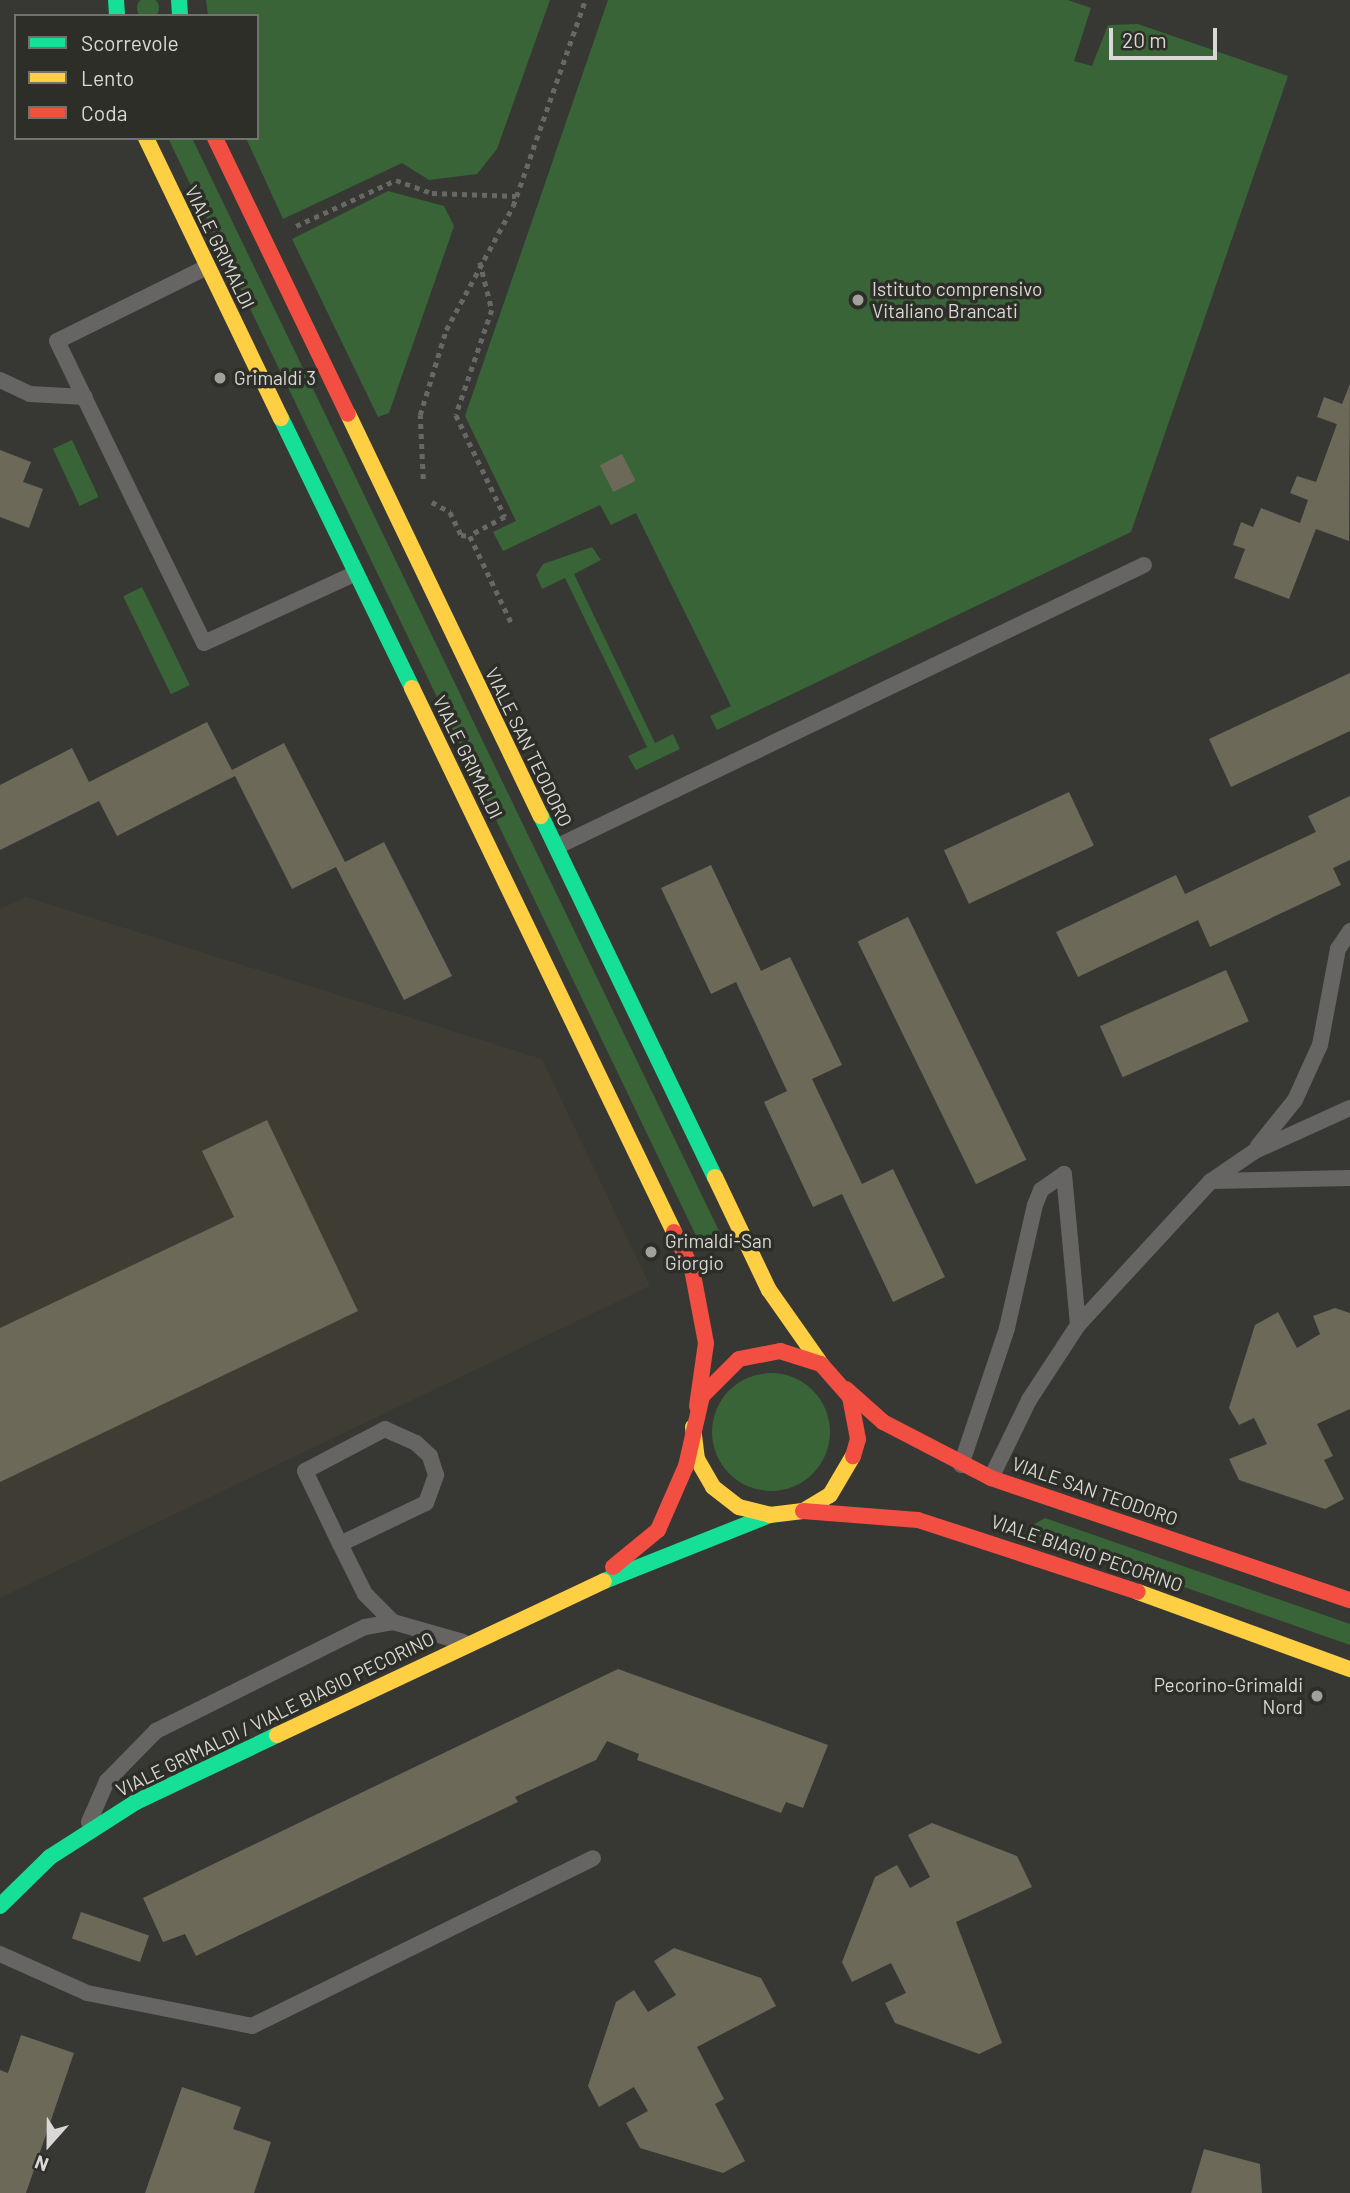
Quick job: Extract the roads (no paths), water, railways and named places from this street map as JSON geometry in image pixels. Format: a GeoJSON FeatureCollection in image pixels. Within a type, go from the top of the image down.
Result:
{"type":"FeatureCollection","features":[{"type":"Feature","properties":{"kind":"main road","name":"VIALE GRIMALDI"},"geometry":{"type":"LineString","coordinates":[[147,140],[692,1269],[706,1343],[697,1406]]}},
{"type":"Feature","properties":{"kind":"main road","name":"VIALE SAN TEODORO"},"geometry":{"type":"LineString","coordinates":[[216,140],[554,848],[769,1290],[821,1364]]}},
{"type":"Feature","properties":{"kind":"main road"},"geometry":{"type":"LineString","coordinates":[[780,1351],[821,1364],[845,1388],[857,1417],[854,1460],[830,1495],[803,1511],[770,1516],[586,1588],[658,1530],[687,1466],[697,1406],[721,1371],[749,1355],[780,1351]]}},
{"type":"Feature","properties":{"kind":"main road","name":"VIALE SAN TEODORO"},"geometry":{"type":"LineString","coordinates":[[845,1388],[883,1422],[961,1465],[991,1478],[1350,1600]]}},
{"type":"Feature","properties":{"kind":"main road"},"geometry":{"type":"LineString","coordinates":[[693,1427],[697,1460],[713,1487],[739,1507],[770,1516]]}},
{"type":"Feature","properties":{"kind":"main road","name":"VIALE BIAGIO PECORINO"},"geometry":{"type":"LineString","coordinates":[[803,1511],[918,1520],[999,1542],[1350,1669]]}},
{"type":"Feature","properties":{"kind":"main road","name":"VIALE GRIMALDI / VIALE BIAGIO PECORINO"},"geometry":{"type":"LineString","coordinates":[[0,1906],[85,1832],[586,1588]]}},
{"type":"Feature","properties":{"kind":"lane"},"geometry":{"type":"LineString","coordinates":[[207,267],[57,341],[204,643],[356,573]]}},
{"type":"Feature","properties":{"kind":"lane"},"geometry":{"type":"LineString","coordinates":[[0,380],[30,394],[85,397]]}},
{"type":"Feature","properties":{"kind":"lane"},"geometry":{"type":"LineString","coordinates":[[554,848],[1144,565]]}},
{"type":"Feature","properties":{"kind":"lane"},"geometry":{"type":"LineString","coordinates":[[1255,1151],[1295,1100],[1320,1045],[1338,949],[1350,931]]}},
{"type":"Feature","properties":{"kind":"lane"},"geometry":{"type":"LineString","coordinates":[[991,1478],[1029,1400],[1078,1325],[1211,1181],[1255,1151],[1350,1108]]}},
{"type":"Feature","properties":{"kind":"lane"},"geometry":{"type":"LineString","coordinates":[[961,1465],[1007,1328],[1035,1205],[1041,1191],[1064,1174],[1078,1325]]}},
{"type":"Feature","properties":{"kind":"lane"},"geometry":{"type":"LineString","coordinates":[[1211,1181],[1350,1178]]}},
{"type":"Feature","properties":{"kind":"lane"},"geometry":{"type":"LineString","coordinates":[[341,1544],[426,1503],[436,1475],[430,1455],[416,1443],[386,1429],[305,1471],[365,1594],[393,1622]]}},
{"type":"Feature","properties":{"kind":"lane"},"geometry":{"type":"LineString","coordinates":[[85,1832],[107,1781],[156,1731],[365,1626],[393,1622],[469,1644]]}},
{"type":"Feature","properties":{"kind":"lane"},"geometry":{"type":"LineString","coordinates":[[0,1954],[87,1993],[252,2026],[593,1858]]}},
{"type":"Feature","properties":{"kind":"place","name":"Istituto comprensivo Vitaliano Brancati"},"geometry":{"type":"Point","coordinates":[858,300]}},
{"type":"Feature","properties":{"kind":"place","name":"Grimaldi 3"},"geometry":{"type":"Point","coordinates":[220,378]}},
{"type":"Feature","properties":{"kind":"place","name":"Grimaldi-San Giorgio"},"geometry":{"type":"Point","coordinates":[651,1252]}},
{"type":"Feature","properties":{"kind":"place","name":"Pecorino-Grimaldi Nord"},"geometry":{"type":"Point","coordinates":[1317,1696]}}]}
